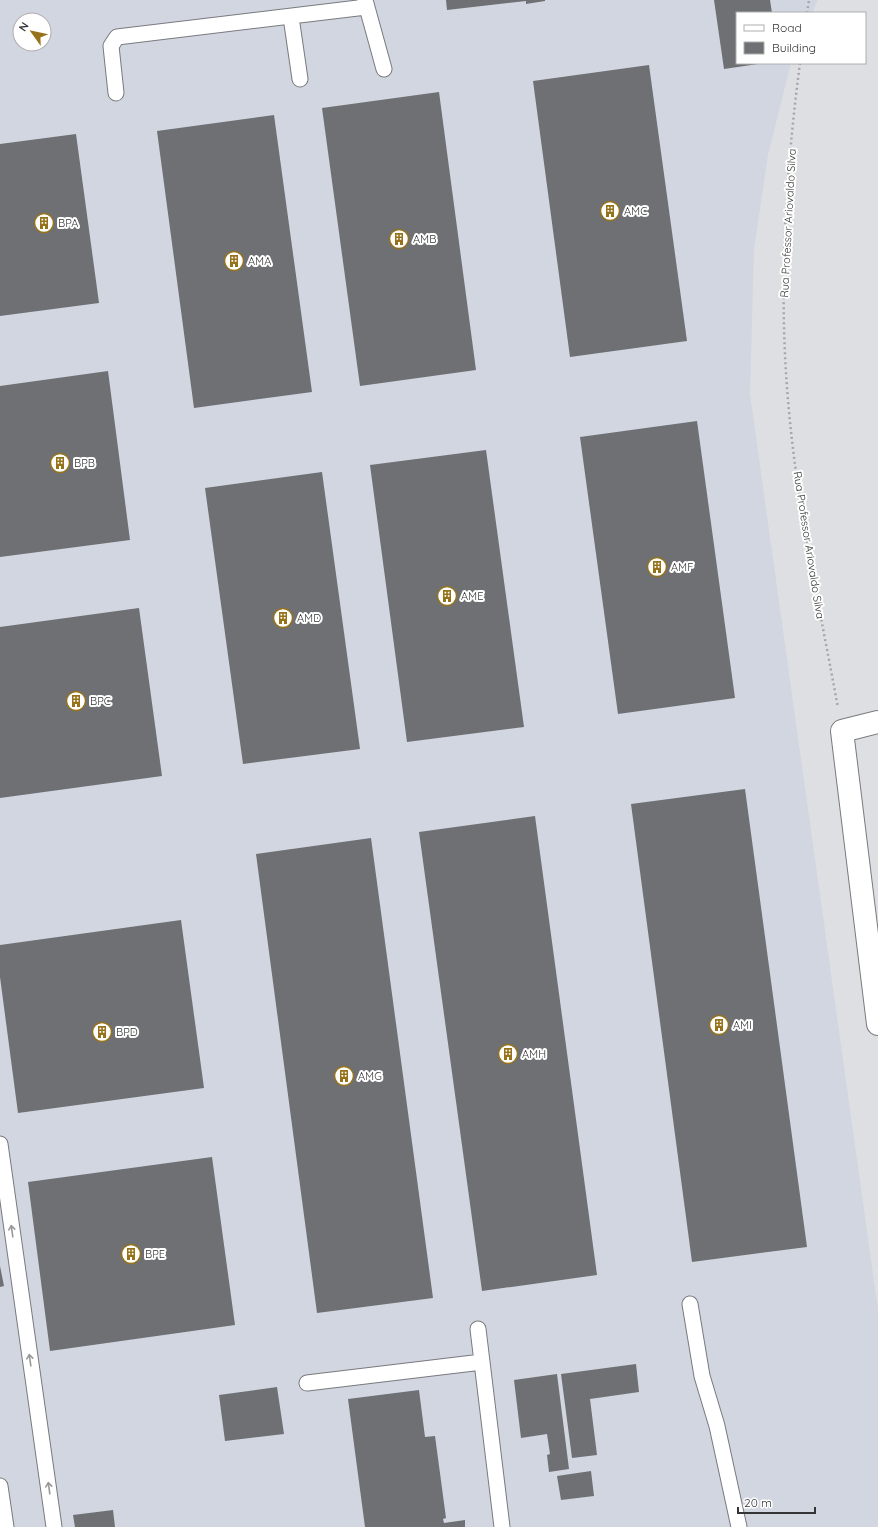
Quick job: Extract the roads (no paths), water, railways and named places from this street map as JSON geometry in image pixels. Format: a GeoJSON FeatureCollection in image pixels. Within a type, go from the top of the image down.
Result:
{"type":"FeatureCollection","features":[{"type":"Feature","properties":{"kind":"street"},"geometry":{"type":"LineString","coordinates":[[878,722],[842,731],[878,1024]]}},
{"type":"Feature","properties":{"kind":"lane"},"geometry":{"type":"LineString","coordinates":[[116,93],[111,46],[117,37],[292,17],[365,4],[384,69]]}},
{"type":"Feature","properties":{"kind":"lane"},"geometry":{"type":"LineString","coordinates":[[292,17],[300,79]]}},
{"type":"Feature","properties":{"kind":"lane"},"geometry":{"type":"LineString","coordinates":[[0,1144],[1,1167],[51,1526]]}},
{"type":"Feature","properties":{"kind":"lane"},"geometry":{"type":"LineString","coordinates":[[690,1304],[702,1376],[717,1426],[739,1527]]}},
{"type":"Feature","properties":{"kind":"lane"},"geometry":{"type":"LineString","coordinates":[[478,1329],[502,1527]]}},
{"type":"Feature","properties":{"kind":"lane"},"geometry":{"type":"LineString","coordinates":[[307,1383],[482,1362]]}},
{"type":"Feature","properties":{"kind":"lane"},"geometry":{"type":"LineString","coordinates":[[0,1486],[6,1527]]}},
{"type":"Feature","properties":{"kind":"place","name":"AMC"},"geometry":{"type":"Point","coordinates":[610,211]}},
{"type":"Feature","properties":{"kind":"place","name":"BPA"},"geometry":{"type":"Point","coordinates":[44,223]}},
{"type":"Feature","properties":{"kind":"place","name":"AMB"},"geometry":{"type":"Point","coordinates":[399,239]}},
{"type":"Feature","properties":{"kind":"place","name":"AMA"},"geometry":{"type":"Point","coordinates":[234,261]}},
{"type":"Feature","properties":{"kind":"place","name":"BPB"},"geometry":{"type":"Point","coordinates":[60,463]}},
{"type":"Feature","properties":{"kind":"place","name":"AMF"},"geometry":{"type":"Point","coordinates":[657,567]}},
{"type":"Feature","properties":{"kind":"place","name":"AME"},"geometry":{"type":"Point","coordinates":[447,596]}},
{"type":"Feature","properties":{"kind":"place","name":"AMD"},"geometry":{"type":"Point","coordinates":[283,618]}},
{"type":"Feature","properties":{"kind":"place","name":"BPC"},"geometry":{"type":"Point","coordinates":[76,701]}},
{"type":"Feature","properties":{"kind":"place","name":"AMI"},"geometry":{"type":"Point","coordinates":[719,1025]}},
{"type":"Feature","properties":{"kind":"place","name":"BPD"},"geometry":{"type":"Point","coordinates":[102,1032]}},
{"type":"Feature","properties":{"kind":"place","name":"AMH"},"geometry":{"type":"Point","coordinates":[508,1054]}},
{"type":"Feature","properties":{"kind":"place","name":"AMG"},"geometry":{"type":"Point","coordinates":[344,1076]}},
{"type":"Feature","properties":{"kind":"place","name":"BPE"},"geometry":{"type":"Point","coordinates":[131,1254]}}]}
